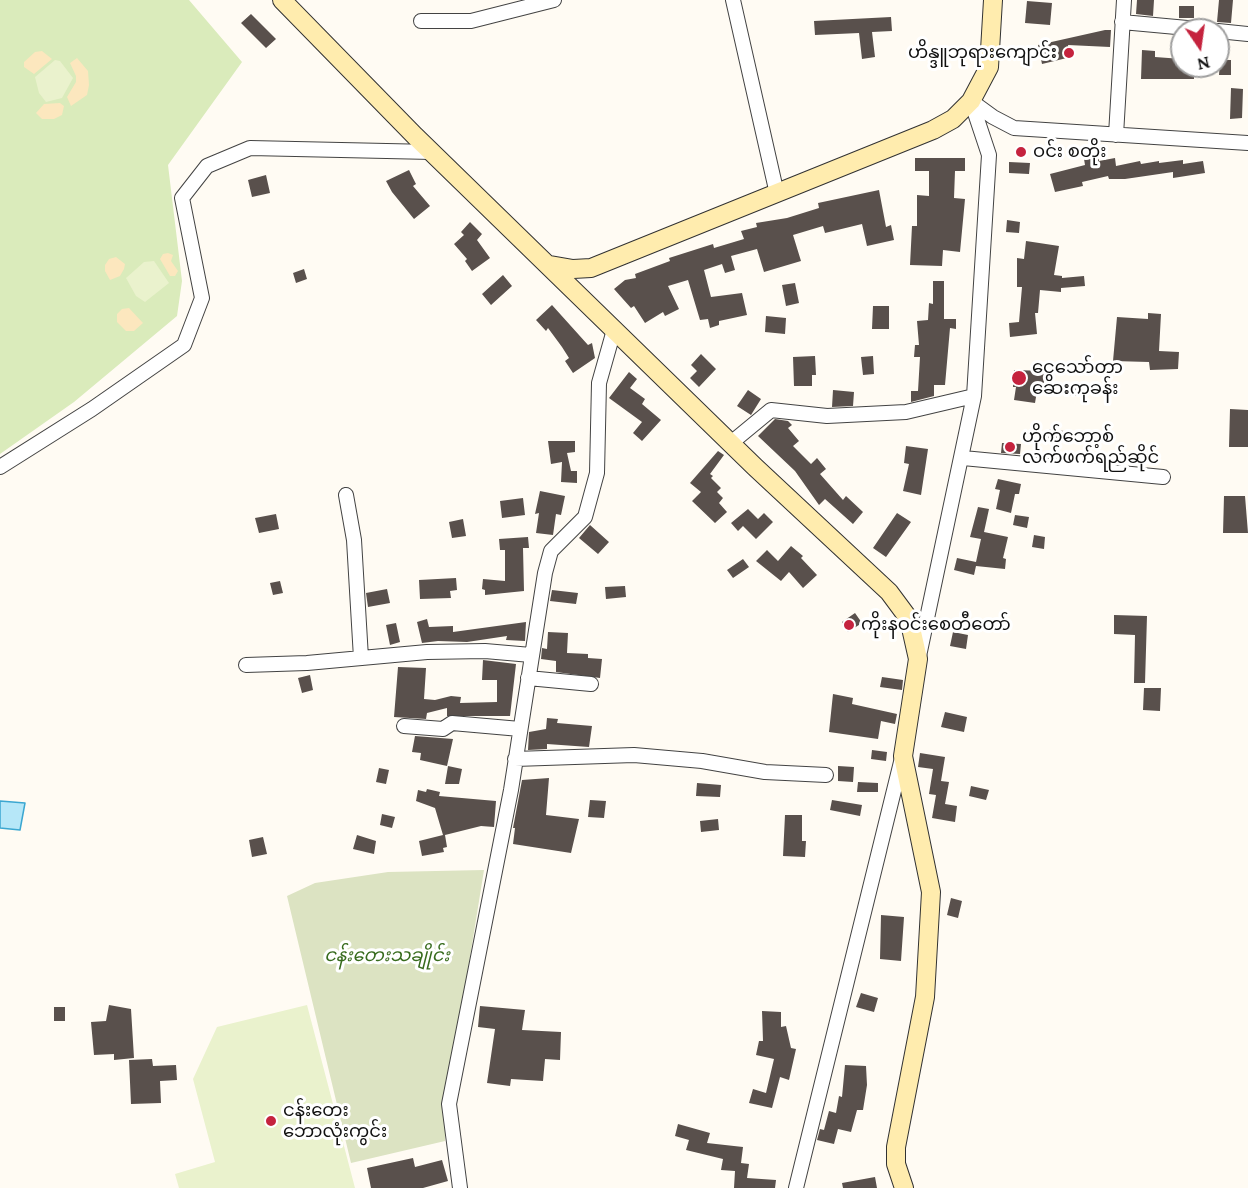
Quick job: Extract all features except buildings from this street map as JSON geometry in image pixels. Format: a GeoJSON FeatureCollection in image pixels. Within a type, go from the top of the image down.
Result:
{"type":"FeatureCollection","features":[{"type":"Feature","properties":{"kind":"main road"},"geometry":{"type":"LineString","coordinates":[[282,0],[432,152],[614,330],[889,592],[909,619],[918,659],[903,756],[931,892],[926,997],[896,1147],[896,1164],[904,1188]]}},
{"type":"Feature","properties":{"kind":"main road"},"geometry":{"type":"LineString","coordinates":[[550,265],[573,269],[591,268],[933,130],[954,119],[971,100],[989,67],[993,0]]}},
{"type":"Feature","properties":{"kind":"street"},"geometry":{"type":"LineString","coordinates":[[421,21],[471,21],[554,0]]}},
{"type":"Feature","properties":{"kind":"street"},"geometry":{"type":"LineString","coordinates":[[733,0],[777,194]]}},
{"type":"Feature","properties":{"kind":"street"},"geometry":{"type":"LineString","coordinates":[[1116,135],[1124,0]]}},
{"type":"Feature","properties":{"kind":"street"},"geometry":{"type":"LineString","coordinates":[[1122,22],[1170,26]]}},
{"type":"Feature","properties":{"kind":"street"},"geometry":{"type":"LineString","coordinates":[[1230,32],[1248,34]]}},
{"type":"Feature","properties":{"kind":"street"},"geometry":{"type":"LineString","coordinates":[[971,100],[993,117],[1014,128],[1248,143]]}},
{"type":"Feature","properties":{"kind":"street"},"geometry":{"type":"LineString","coordinates":[[918,659],[963,458],[974,396],[989,155],[971,100]]}},
{"type":"Feature","properties":{"kind":"street"},"geometry":{"type":"LineString","coordinates":[[0,467],[92,409],[184,345],[202,298],[182,198],[207,166],[250,148],[432,152]]}},
{"type":"Feature","properties":{"kind":"street"},"geometry":{"type":"LineString","coordinates":[[460,1188],[449,1104],[515,759],[531,655],[551,551],[585,517],[597,473],[599,383],[614,330]]}},
{"type":"Feature","properties":{"kind":"street"},"geometry":{"type":"LineString","coordinates":[[731,443],[771,410],[827,416],[906,412],[974,396]]}},
{"type":"Feature","properties":{"kind":"street"},"geometry":{"type":"LineString","coordinates":[[963,458],[1163,477]]}},
{"type":"Feature","properties":{"kind":"street"},"geometry":{"type":"LineString","coordinates":[[346,495],[354,540],[361,658]]}},
{"type":"Feature","properties":{"kind":"street"},"geometry":{"type":"LineString","coordinates":[[246,665],[485,651],[531,655]]}},
{"type":"Feature","properties":{"kind":"street"},"geometry":{"type":"LineString","coordinates":[[528,678],[591,684]]}},
{"type":"Feature","properties":{"kind":"street"},"geometry":{"type":"LineString","coordinates":[[404,726],[443,729],[452,723],[520,729]]}},
{"type":"Feature","properties":{"kind":"street"},"geometry":{"type":"LineString","coordinates":[[515,759],[634,755],[702,761],[765,772],[826,775]]}},
{"type":"Feature","properties":{"kind":"street"},"geometry":{"type":"LineString","coordinates":[[796,1188],[903,756]]}},
{"type":"Feature","properties":{"kind":"green space"},"geometry":{"type":"Polygon","coordinates":[[[0,0],[189,0],[242,62],[168,165],[182,281],[177,316],[74,402],[0,454],[0,0]]]}},
{"type":"Feature","properties":{"kind":"green space"},"geometry":{"type":"Polygon","coordinates":[[[55,60],[60,61],[73,78],[62,98],[46,102],[39,93],[35,77],[55,60]]]}},
{"type":"Feature","properties":{"kind":"green space"},"geometry":{"type":"Polygon","coordinates":[[[154,261],[169,283],[145,302],[136,296],[126,278],[144,262],[154,261]]]}},
{"type":"Feature","properties":{"kind":"green space","name":"ငန်းတေးသချိုင်း"},"geometry":{"type":"Polygon","coordinates":[[[484,870],[446,1106],[445,1141],[351,1163],[287,896],[315,883],[388,872],[484,870]]]}},
{"type":"Feature","properties":{"kind":"green space","name":"ငန်းတေး ဘောလုံးကွင်း"},"geometry":{"type":"Polygon","coordinates":[[[307,1005],[355,1188],[179,1188],[175,1174],[215,1162],[193,1079],[217,1027],[307,1005]]]}},
{"type":"Feature","properties":{"kind":"sand"},"geometry":{"type":"Polygon","coordinates":[[[42,51],[52,59],[34,74],[24,67],[24,62],[35,52],[42,51]]]}},
{"type":"Feature","properties":{"kind":"sand"},"geometry":{"type":"Polygon","coordinates":[[[77,58],[88,71],[89,85],[87,95],[71,106],[67,97],[76,82],[76,76],[70,63],[77,58]]]}},
{"type":"Feature","properties":{"kind":"sand"},"geometry":{"type":"Polygon","coordinates":[[[60,103],[64,106],[62,115],[54,119],[42,119],[36,113],[44,104],[60,103]]]}},
{"type":"Feature","properties":{"kind":"sand"},"geometry":{"type":"Polygon","coordinates":[[[163,254],[173,255],[171,261],[178,271],[175,276],[170,276],[160,259],[163,254]]]}},
{"type":"Feature","properties":{"kind":"sand"},"geometry":{"type":"Polygon","coordinates":[[[116,257],[125,264],[124,269],[120,276],[110,280],[105,271],[105,265],[109,259],[116,257]]]}},
{"type":"Feature","properties":{"kind":"sand"},"geometry":{"type":"Polygon","coordinates":[[[129,308],[143,323],[134,331],[126,331],[117,322],[117,314],[122,309],[129,308]]]}},
{"type":"Feature","properties":{"kind":"water"},"geometry":{"type":"Polygon","coordinates":[[[0,801],[25,803],[20,830],[0,828],[0,801]]]}},
{"type":"Feature","properties":{"kind":"place","name":"ဟိန္ဒူဘုရားကျောင်း"},"geometry":{"type":"Point","coordinates":[1069,53]}},
{"type":"Feature","properties":{"kind":"place","name":"ဝင်း စတိုး"},"geometry":{"type":"Point","coordinates":[1021,152]}},
{"type":"Feature","properties":{"kind":"place","name":"ငွေသော်တာ ဆေးကုခန်း"},"geometry":{"type":"Point","coordinates":[1019,378]}},
{"type":"Feature","properties":{"kind":"place","name":"ဟိုက်ဘော့စ် လက်ဖက်ရည်ဆိုင်"},"geometry":{"type":"Point","coordinates":[1010,447]}},
{"type":"Feature","properties":{"kind":"place","name":"ကိုးနဝင်းစေတီတော်"},"geometry":{"type":"Point","coordinates":[849,625]}},
{"type":"Feature","properties":{"kind":"place","name":"ငန်းတေး ဘောလုံးကွင်း"},"geometry":{"type":"Point","coordinates":[271,1121]}}]}
